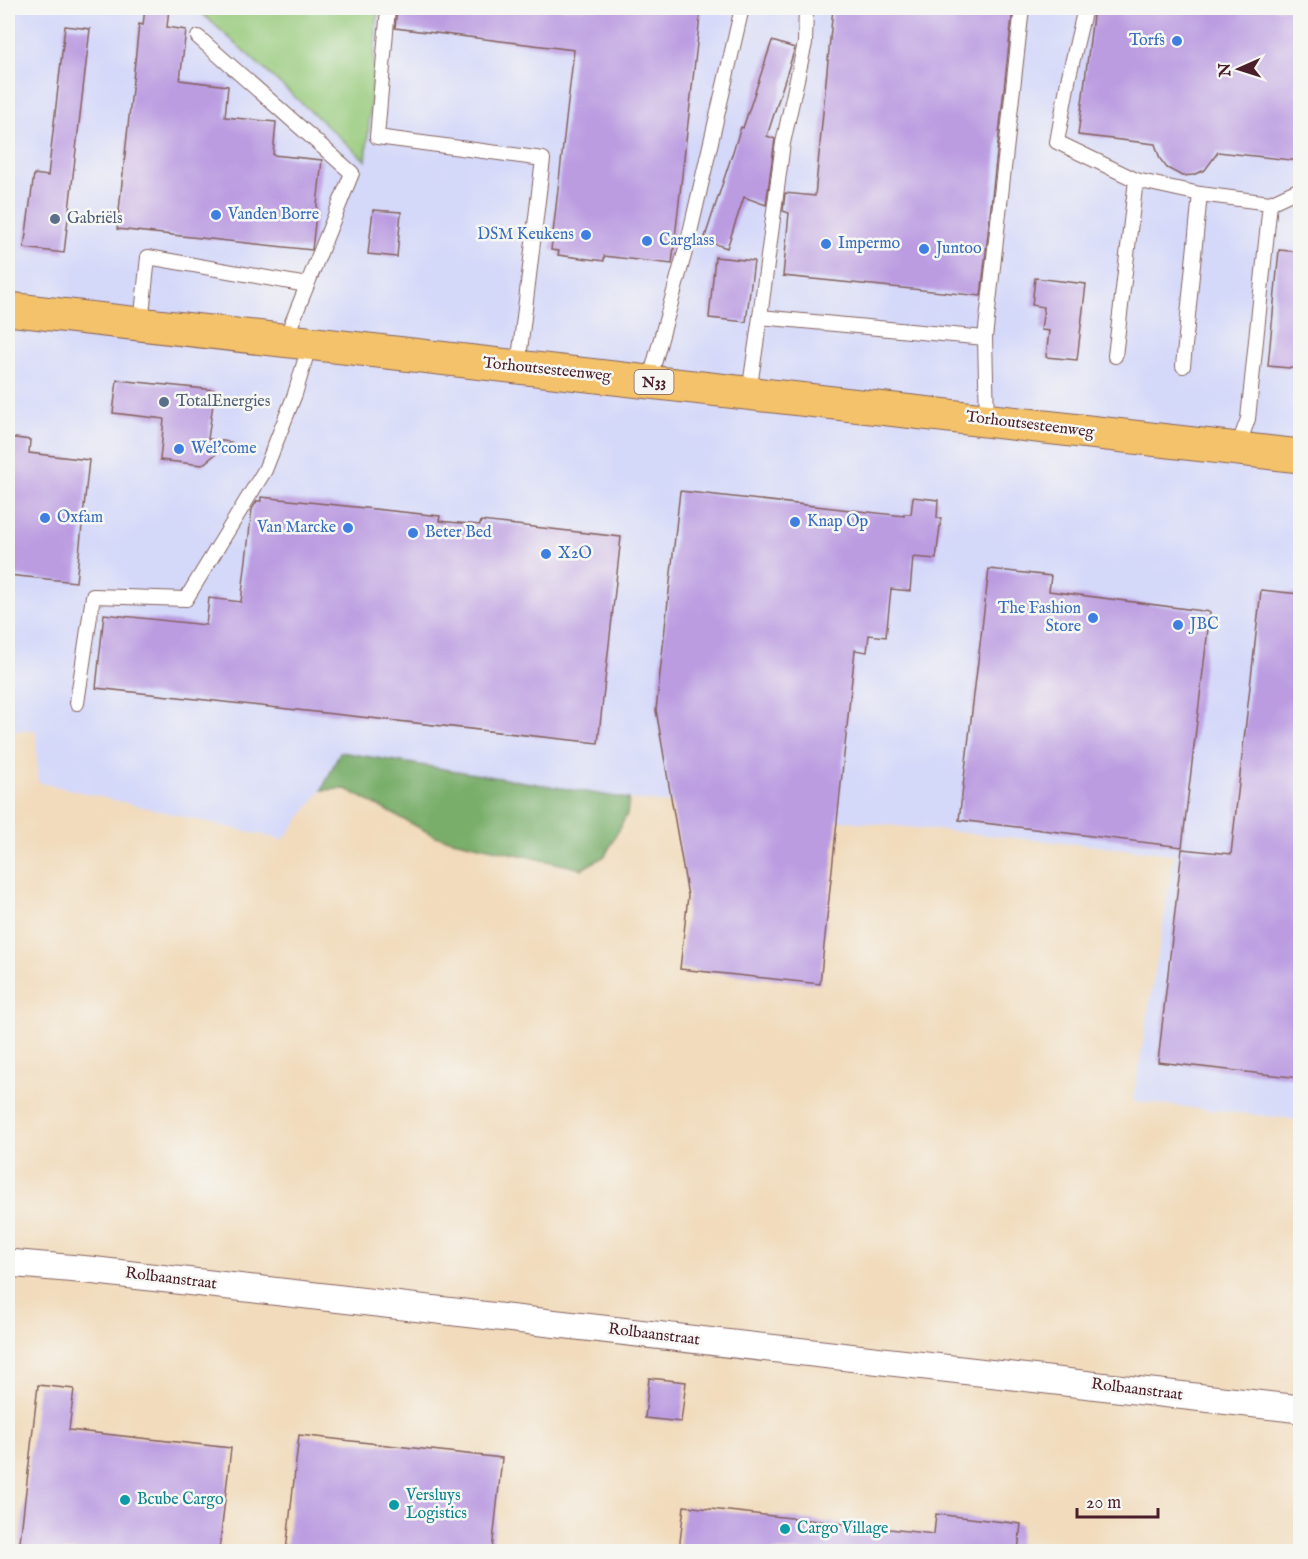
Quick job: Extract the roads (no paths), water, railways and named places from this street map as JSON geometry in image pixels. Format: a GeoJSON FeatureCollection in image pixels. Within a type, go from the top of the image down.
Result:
{"type":"FeatureCollection","features":[{"type":"Feature","properties":{"kind":"main road","name":"Torhoutsesteenweg"},"geometry":{"type":"LineString","coordinates":[[8,309],[1300,456]]}},
{"type":"Feature","properties":{"kind":"street","name":"Rolbaanstraat"},"geometry":{"type":"LineString","coordinates":[[8,1263],[89,1270],[1300,1409]]}},
{"type":"Feature","properties":{"kind":"lane"},"geometry":{"type":"LineString","coordinates":[[388,8],[377,137],[543,159],[518,367]]}},
{"type":"Feature","properties":{"kind":"lane"},"geometry":{"type":"LineString","coordinates":[[649,382],[688,241],[742,8]]}},
{"type":"Feature","properties":{"kind":"lane"},"geometry":{"type":"LineString","coordinates":[[749,393],[783,143],[804,43],[806,8]]}},
{"type":"Feature","properties":{"kind":"lane"},"geometry":{"type":"LineString","coordinates":[[987,420],[985,338],[1022,8]]}},
{"type":"Feature","properties":{"kind":"lane"},"geometry":{"type":"LineString","coordinates":[[1085,8],[1057,142],[1136,180],[1200,194],[1270,203],[1300,189]]}},
{"type":"Feature","properties":{"kind":"lane"},"geometry":{"type":"LineString","coordinates":[[77,703],[93,596],[186,599],[265,470],[295,394],[297,342],[308,285],[352,173],[198,37]]}},
{"type":"Feature","properties":{"kind":"lane"},"geometry":{"type":"LineString","coordinates":[[1115,356],[1136,180]]}},
{"type":"Feature","properties":{"kind":"lane"},"geometry":{"type":"LineString","coordinates":[[1183,366],[1200,194]]}},
{"type":"Feature","properties":{"kind":"lane"},"geometry":{"type":"LineString","coordinates":[[1237,449],[1248,419],[1270,203]]}},
{"type":"Feature","properties":{"kind":"lane"},"geometry":{"type":"LineString","coordinates":[[141,324],[148,257],[308,285]]}},
{"type":"Feature","properties":{"kind":"lane"},"geometry":{"type":"LineString","coordinates":[[760,317],[985,338]]}},
{"type":"Feature","properties":{"kind":"place","name":"Torfs"},"geometry":{"type":"Point","coordinates":[1177,41]}},
{"type":"Feature","properties":{"kind":"place","name":"Vanden Borre"},"geometry":{"type":"Point","coordinates":[216,215]}},
{"type":"Feature","properties":{"kind":"place","name":"Gabriëls"},"geometry":{"type":"Point","coordinates":[55,219]}},
{"type":"Feature","properties":{"kind":"place","name":"DSM Keukens"},"geometry":{"type":"Point","coordinates":[586,235]}},
{"type":"Feature","properties":{"kind":"place","name":"Carglass"},"geometry":{"type":"Point","coordinates":[647,241]}},
{"type":"Feature","properties":{"kind":"place","name":"Impermo"},"geometry":{"type":"Point","coordinates":[826,244]}},
{"type":"Feature","properties":{"kind":"place","name":"Juntoo"},"geometry":{"type":"Point","coordinates":[924,249]}},
{"type":"Feature","properties":{"kind":"place","name":"TotalEnergies"},"geometry":{"type":"Point","coordinates":[164,402]}},
{"type":"Feature","properties":{"kind":"place","name":"Wel'come"},"geometry":{"type":"Point","coordinates":[179,449]}},
{"type":"Feature","properties":{"kind":"place","name":"Oxfam"},"geometry":{"type":"Point","coordinates":[45,518]}},
{"type":"Feature","properties":{"kind":"place","name":"Knap Op"},"geometry":{"type":"Point","coordinates":[795,522]}},
{"type":"Feature","properties":{"kind":"place","name":"Van Marcke"},"geometry":{"type":"Point","coordinates":[348,528]}},
{"type":"Feature","properties":{"kind":"place","name":"Beter Bed"},"geometry":{"type":"Point","coordinates":[413,533]}},
{"type":"Feature","properties":{"kind":"place","name":"X2O"},"geometry":{"type":"Point","coordinates":[546,554]}},
{"type":"Feature","properties":{"kind":"place","name":"The Fashion Store"},"geometry":{"type":"Point","coordinates":[1093,618]}},
{"type":"Feature","properties":{"kind":"place","name":"JBC"},"geometry":{"type":"Point","coordinates":[1178,625]}},
{"type":"Feature","properties":{"kind":"place","name":"Bcube Cargo"},"geometry":{"type":"Point","coordinates":[125,1500]}},
{"type":"Feature","properties":{"kind":"place","name":"Versluys Logistics"},"geometry":{"type":"Point","coordinates":[394,1505]}},
{"type":"Feature","properties":{"kind":"place","name":"Cargo Village"},"geometry":{"type":"Point","coordinates":[785,1529]}}]}
